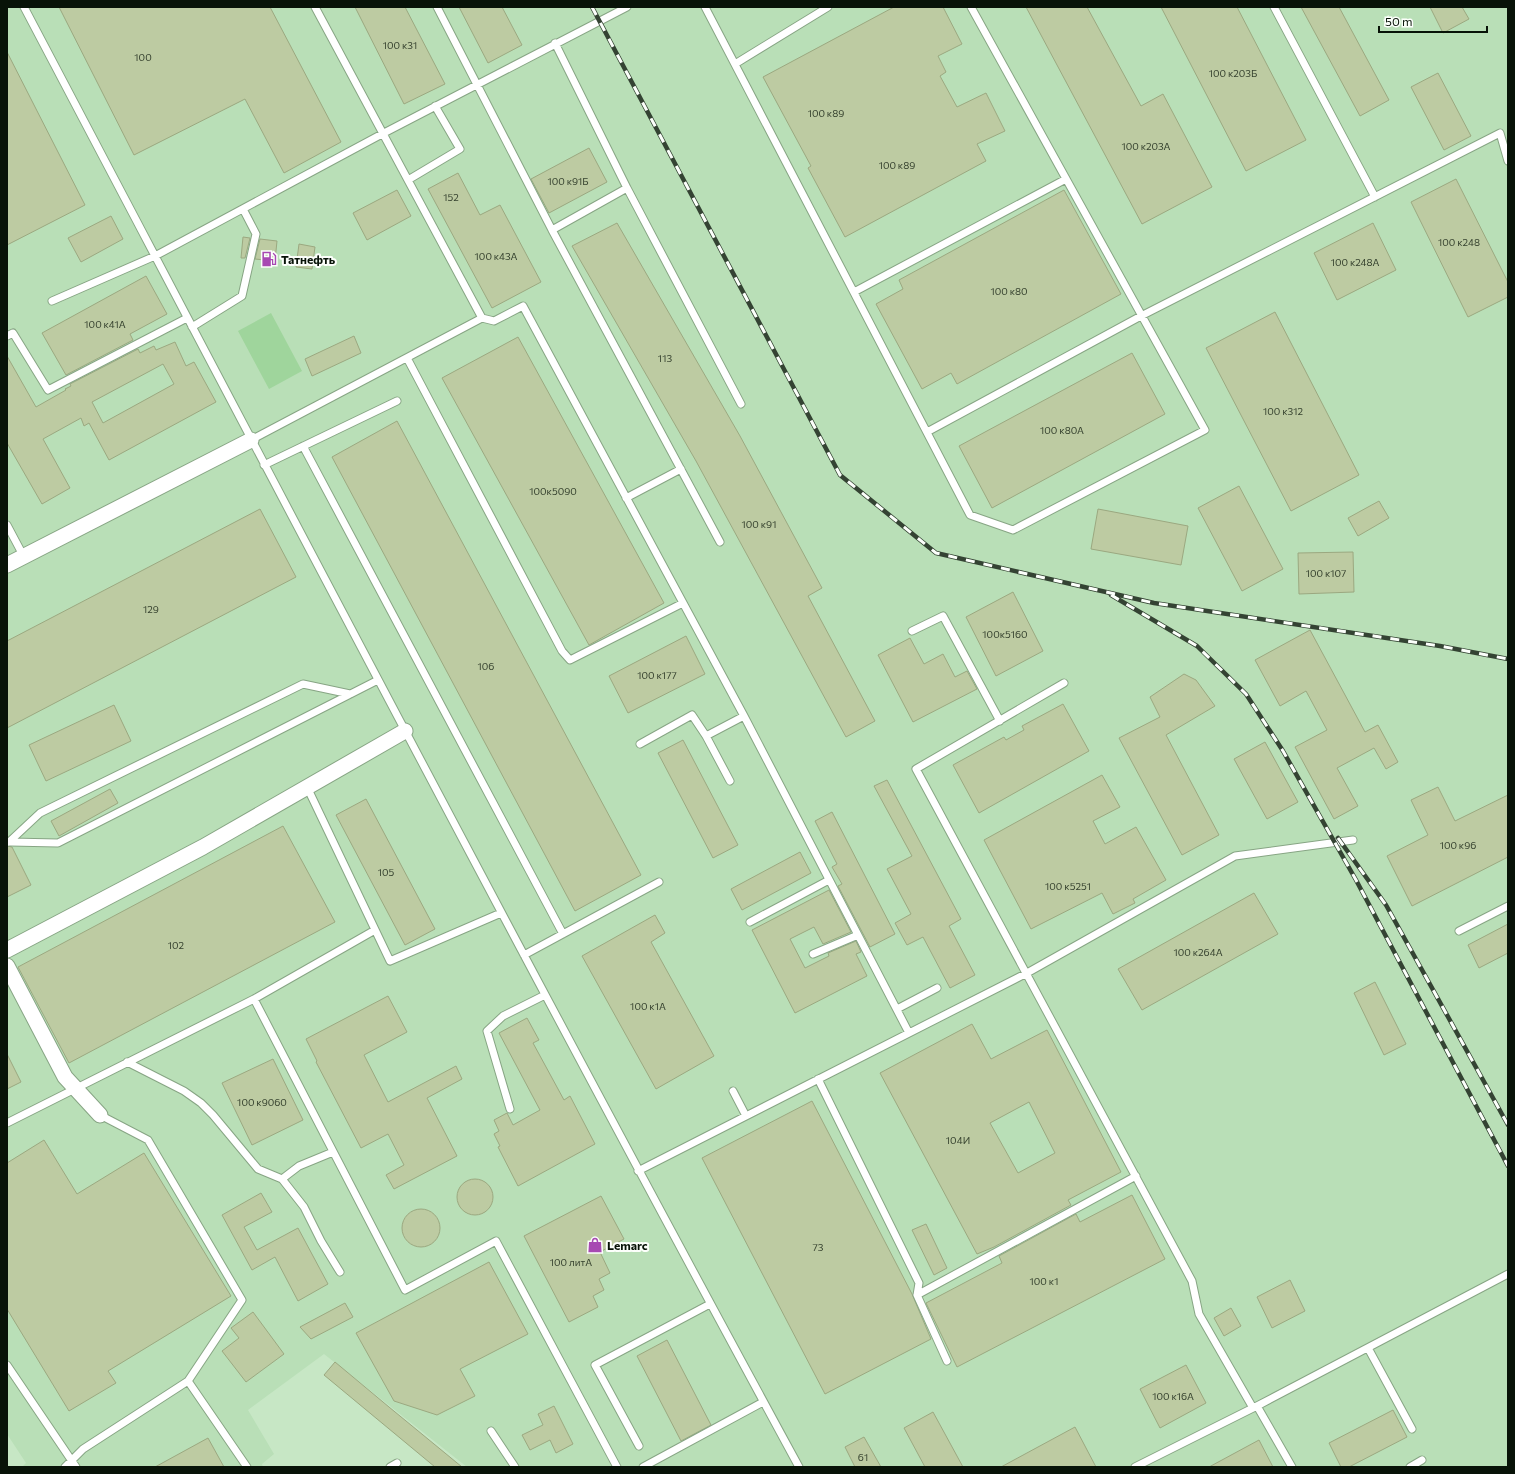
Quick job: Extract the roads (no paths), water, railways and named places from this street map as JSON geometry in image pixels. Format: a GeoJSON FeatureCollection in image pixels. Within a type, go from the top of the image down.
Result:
{"type":"FeatureCollection","features":[{"type":"Feature","properties":{"kind":"street"},"geometry":{"type":"LineString","coordinates":[[7,565],[251,440]]}},
{"type":"Feature","properties":{"kind":"street"},"geometry":{"type":"LineString","coordinates":[[7,950],[203,847],[405,731]]}},
{"type":"Feature","properties":{"kind":"street"},"geometry":{"type":"LineString","coordinates":[[7,966],[65,1077],[100,1114]]}},
{"type":"Feature","properties":{"kind":"lane"},"geometry":{"type":"LineString","coordinates":[[24,7],[501,913],[799,1467]]}},
{"type":"Feature","properties":{"kind":"lane"},"geometry":{"type":"LineString","coordinates":[[315,7],[482,318]]}},
{"type":"Feature","properties":{"kind":"lane"},"geometry":{"type":"LineString","coordinates":[[437,7],[552,230],[720,542]]}},
{"type":"Feature","properties":{"kind":"lane"},"geometry":{"type":"LineString","coordinates":[[52,301],[155,256],[435,106],[627,7]]}},
{"type":"Feature","properties":{"kind":"lane"},"geometry":{"type":"LineString","coordinates":[[705,7],[970,515],[1013,530],[1205,430],[971,7]]}},
{"type":"Feature","properties":{"kind":"lane"},"geometry":{"type":"LineString","coordinates":[[734,64],[828,7]]}},
{"type":"Feature","properties":{"kind":"lane"},"geometry":{"type":"LineString","coordinates":[[1274,7],[1375,197]]}},
{"type":"Feature","properties":{"kind":"lane"},"geometry":{"type":"LineString","coordinates":[[556,43],[627,188],[741,404]]}},
{"type":"Feature","properties":{"kind":"lane"},"geometry":{"type":"LineString","coordinates":[[408,180],[460,149],[435,106]]}},
{"type":"Feature","properties":{"kind":"lane"},"geometry":{"type":"LineString","coordinates":[[927,432],[1141,316],[1500,133],[1508,161]]}},
{"type":"Feature","properties":{"kind":"lane"},"geometry":{"type":"LineString","coordinates":[[854,292],[1066,179]]}},
{"type":"Feature","properties":{"kind":"lane"},"geometry":{"type":"LineString","coordinates":[[552,230],[627,188]]}},
{"type":"Feature","properties":{"kind":"lane"},"geometry":{"type":"LineString","coordinates":[[192,327],[242,296],[256,234],[243,209]]}},
{"type":"Feature","properties":{"kind":"lane"},"geometry":{"type":"LineString","coordinates":[[251,440],[482,318],[494,321],[523,306],[744,716],[909,1033]]}},
{"type":"Feature","properties":{"kind":"lane"},"geometry":{"type":"LineString","coordinates":[[7,336],[13,333],[48,390],[187,318]]}},
{"type":"Feature","properties":{"kind":"lane"},"geometry":{"type":"LineString","coordinates":[[407,358],[562,651],[570,660],[683,603]]}},
{"type":"Feature","properties":{"kind":"lane"},"geometry":{"type":"LineString","coordinates":[[264,465],[397,401]]}},
{"type":"Feature","properties":{"kind":"lane"},"geometry":{"type":"LineString","coordinates":[[303,446],[563,934]]}},
{"type":"Feature","properties":{"kind":"lane"},"geometry":{"type":"LineString","coordinates":[[626,498],[681,469]]}},
{"type":"Feature","properties":{"kind":"lane"},"geometry":{"type":"LineString","coordinates":[[7,525],[24,557]]}},
{"type":"Feature","properties":{"kind":"lane"},"geometry":{"type":"LineString","coordinates":[[912,631],[943,616],[1000,721]]}},
{"type":"Feature","properties":{"kind":"lane"},"geometry":{"type":"LineString","coordinates":[[8,842],[58,843],[378,680]]}},
{"type":"Feature","properties":{"kind":"lane"},"geometry":{"type":"LineString","coordinates":[[1064,683],[916,768],[1192,1281],[1199,1314],[1292,1467]]}},
{"type":"Feature","properties":{"kind":"lane"},"geometry":{"type":"LineString","coordinates":[[8,842],[40,813],[303,684],[350,694]]}},
{"type":"Feature","properties":{"kind":"lane"},"geometry":{"type":"LineString","coordinates":[[640,744],[692,715],[706,736],[730,781]]}},
{"type":"Feature","properties":{"kind":"lane"},"geometry":{"type":"LineString","coordinates":[[706,736],[744,716]]}},
{"type":"Feature","properties":{"kind":"lane"},"geometry":{"type":"LineString","coordinates":[[307,787],[390,961],[501,913]]}},
{"type":"Feature","properties":{"kind":"lane"},"geometry":{"type":"LineString","coordinates":[[638,1170],[1027,973],[1235,856],[1353,840]]}},
{"type":"Feature","properties":{"kind":"lane"},"geometry":{"type":"LineString","coordinates":[[750,922],[829,880]]}},
{"type":"Feature","properties":{"kind":"lane"},"geometry":{"type":"LineString","coordinates":[[524,955],[658,882]]}},
{"type":"Feature","properties":{"kind":"lane"},"geometry":{"type":"LineString","coordinates":[[1459,932],[1508,906]]}},
{"type":"Feature","properties":{"kind":"lane"},"geometry":{"type":"LineString","coordinates":[[7,1123],[254,1000],[375,930]]}},
{"type":"Feature","properties":{"kind":"lane"},"geometry":{"type":"LineString","coordinates":[[813,954],[858,934]]}},
{"type":"Feature","properties":{"kind":"lane"},"geometry":{"type":"LineString","coordinates":[[897,1009],[937,988]]}},
{"type":"Feature","properties":{"kind":"lane"},"geometry":{"type":"LineString","coordinates":[[510,1108],[487,1031],[503,1016],[545,995]]}},
{"type":"Feature","properties":{"kind":"lane"},"geometry":{"type":"LineString","coordinates":[[254,1000],[405,1290],[496,1241],[617,1467]]}},
{"type":"Feature","properties":{"kind":"lane"},"geometry":{"type":"LineString","coordinates":[[127,1062],[184,1091],[213,1115],[258,1169],[282,1179],[304,1207],[321,1241],[340,1272]]}},
{"type":"Feature","properties":{"kind":"lane"},"geometry":{"type":"LineString","coordinates":[[818,1079],[920,1283],[917,1295],[947,1361]]}},
{"type":"Feature","properties":{"kind":"lane"},"geometry":{"type":"LineString","coordinates":[[733,1091],[746,1116]]}},
{"type":"Feature","properties":{"kind":"lane"},"geometry":{"type":"LineString","coordinates":[[65,1467],[74,1464],[83,1450],[188,1381],[242,1300],[148,1140],[100,1114]]}},
{"type":"Feature","properties":{"kind":"lane"},"geometry":{"type":"LineString","coordinates":[[282,1179],[299,1166],[333,1152]]}},
{"type":"Feature","properties":{"kind":"lane"},"geometry":{"type":"LineString","coordinates":[[917,1295],[1136,1176]]}},
{"type":"Feature","properties":{"kind":"lane"},"geometry":{"type":"LineString","coordinates":[[1134,1467],[1255,1407],[1508,1274]]}},
{"type":"Feature","properties":{"kind":"lane"},"geometry":{"type":"LineString","coordinates":[[639,1446],[595,1365],[710,1304]]}},
{"type":"Feature","properties":{"kind":"lane"},"geometry":{"type":"LineString","coordinates":[[1368,1348],[1412,1429]]}},
{"type":"Feature","properties":{"kind":"lane"},"geometry":{"type":"LineString","coordinates":[[7,1365],[74,1464]]}},
{"type":"Feature","properties":{"kind":"lane"},"geometry":{"type":"LineString","coordinates":[[188,1381],[246,1467]]}},
{"type":"Feature","properties":{"kind":"lane"},"geometry":{"type":"LineString","coordinates":[[643,1467],[763,1402]]}},
{"type":"Feature","properties":{"kind":"lane"},"geometry":{"type":"LineString","coordinates":[[491,1431],[516,1467]]}},
{"type":"Feature","properties":{"kind":"lane"},"geometry":{"type":"LineString","coordinates":[[1410,1467],[1422,1460]]}},
{"type":"Feature","properties":{"kind":"lane"},"geometry":{"type":"LineString","coordinates":[[390,1467],[397,1463]]}},
{"type":"Feature","properties":{"kind":"railway"},"geometry":{"type":"LineString","coordinates":[[592,7],[840,475],[936,553],[1154,603],[1440,646],[1508,659]]}},
{"type":"Feature","properties":{"kind":"railway"},"geometry":{"type":"LineString","coordinates":[[1111,595],[1197,646],[1246,694],[1283,751],[1356,880],[1508,1166]]}},
{"type":"Feature","properties":{"kind":"railway"},"geometry":{"type":"LineString","coordinates":[[1338,838],[1386,905],[1508,1125]]}},
{"type":"Feature","properties":{"kind":"place","name":"Татнефть"},"geometry":{"type":"Point","coordinates":[269,259]}},
{"type":"Feature","properties":{"kind":"place","name":"Lemarc"},"geometry":{"type":"Point","coordinates":[595,1245]}}]}
